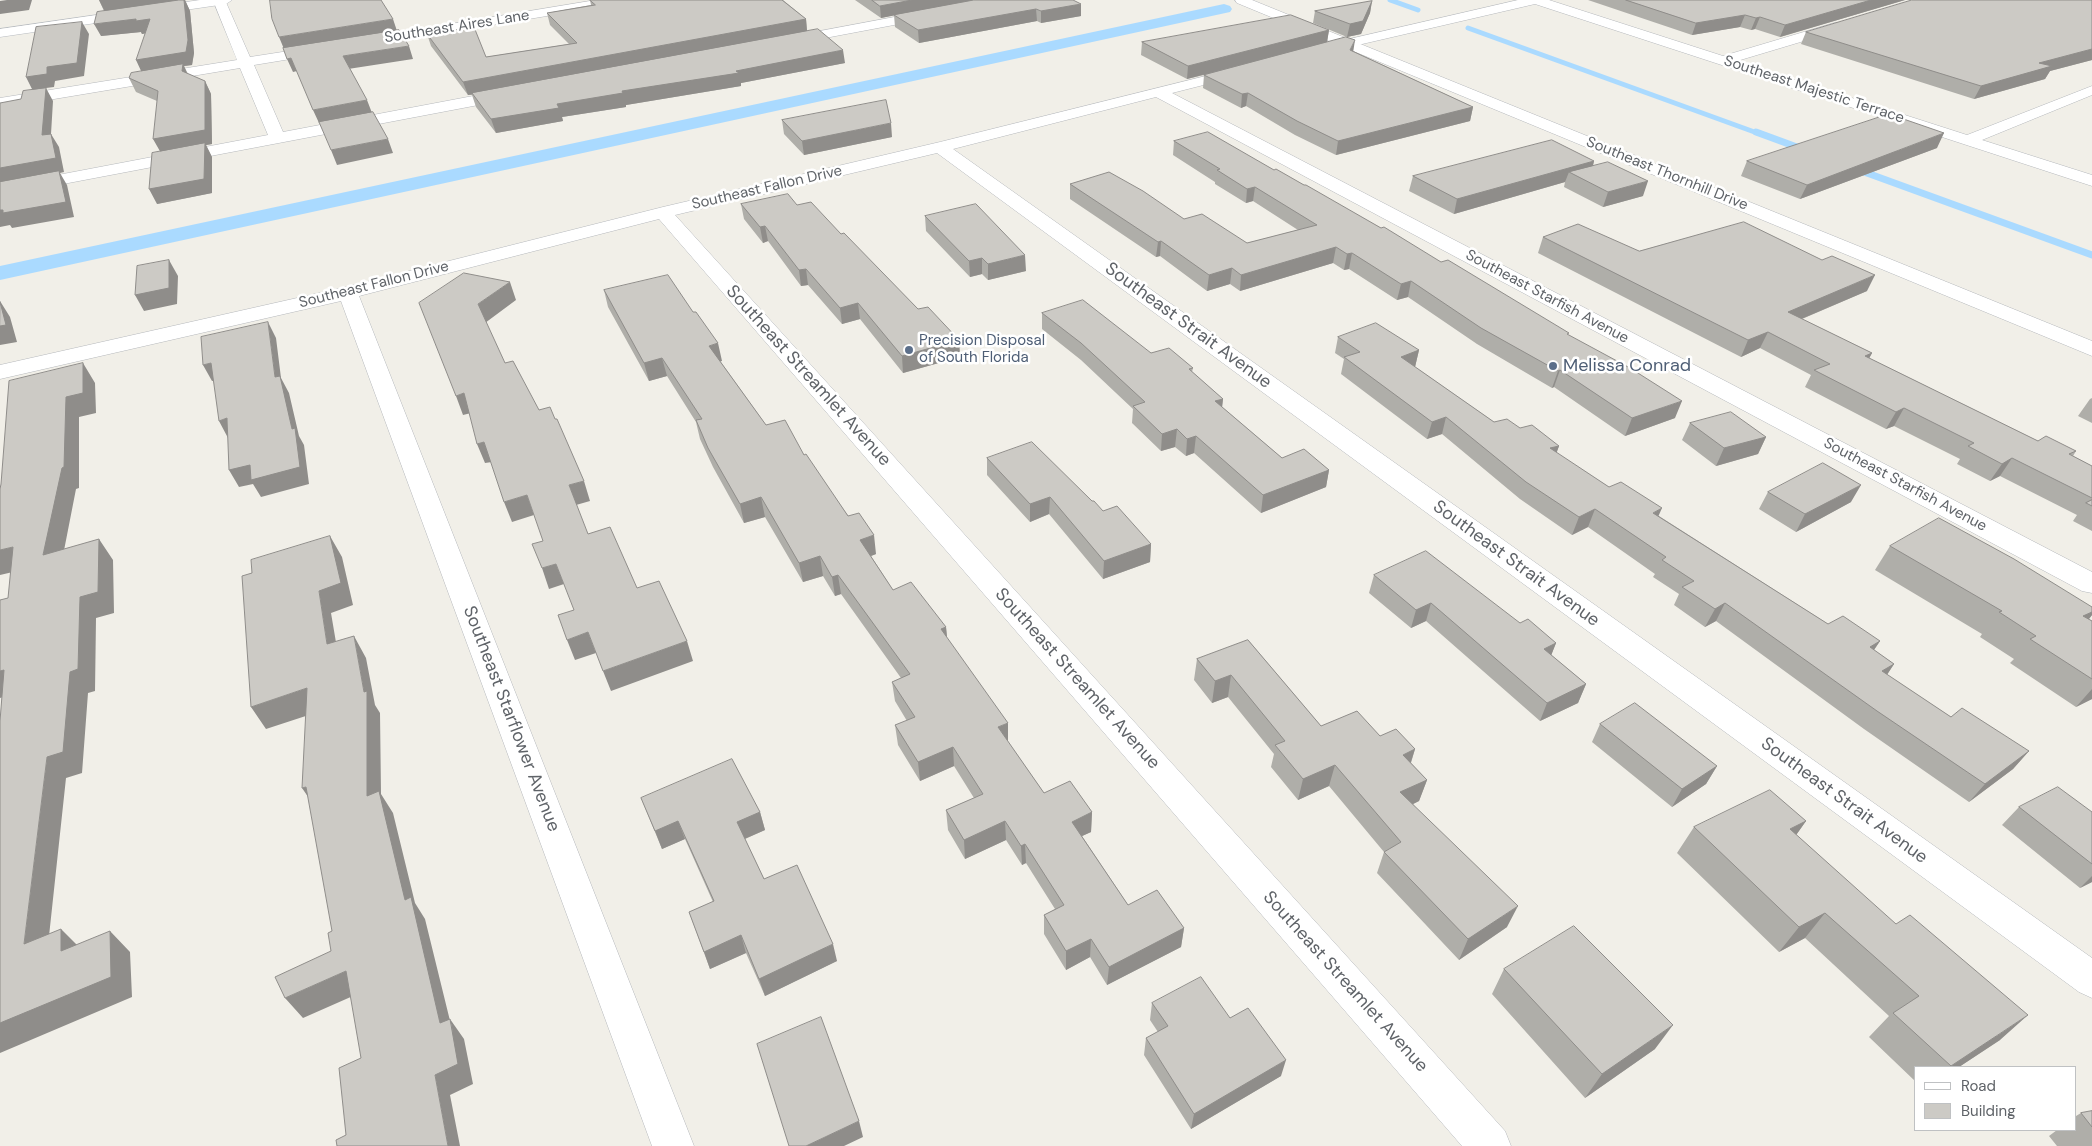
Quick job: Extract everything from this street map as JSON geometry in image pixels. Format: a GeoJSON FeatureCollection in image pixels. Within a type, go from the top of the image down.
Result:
{"type":"FeatureCollection","features":[{"type":"Feature","properties":{"kind":"street"},"geometry":{"type":"LineString","coordinates":[[0,24],[164,0]]}},
{"type":"Feature","properties":{"kind":"street"},"geometry":{"type":"LineString","coordinates":[[0,33],[221,0],[277,137]]}},
{"type":"Feature","properties":{"kind":"street","name":"Southeast Aires Lane"},"geometry":{"type":"LineString","coordinates":[[354,44],[619,0]]}},
{"type":"Feature","properties":{"kind":"street"},"geometry":{"type":"LineString","coordinates":[[938,0],[957,9]]}},
{"type":"Feature","properties":{"kind":"street"},"geometry":{"type":"LineString","coordinates":[[773,44],[1005,0]]}},
{"type":"Feature","properties":{"kind":"street","name":"Southeast Thornhill Drive"},"geometry":{"type":"LineString","coordinates":[[1242,0],[2092,349]]}},
{"type":"Feature","properties":{"kind":"street"},"geometry":{"type":"LineString","coordinates":[[1300,55],[1535,0]]}},
{"type":"Feature","properties":{"kind":"street","name":"Southeast Majestic Terrace"},"geometry":{"type":"LineString","coordinates":[[1535,0],[1725,60],[2092,181]]}},
{"type":"Feature","properties":{"kind":"street"},"geometry":{"type":"LineString","coordinates":[[1725,60],[1849,23]]}},
{"type":"Feature","properties":{"kind":"street"},"geometry":{"type":"LineString","coordinates":[[0,103],[334,48]]}},
{"type":"Feature","properties":{"kind":"street","name":"Southeast Fallon Drive"},"geometry":{"type":"LineString","coordinates":[[0,372],[348,293],[663,212],[940,147],[1253,68]]}},
{"type":"Feature","properties":{"kind":"street"},"geometry":{"type":"LineString","coordinates":[[1968,140],[2092,90]]}},
{"type":"Feature","properties":{"kind":"street"},"geometry":{"type":"LineString","coordinates":[[0,191],[520,92]]}},
{"type":"Feature","properties":{"kind":"street","name":"Southeast Starfish Avenue"},"geometry":{"type":"LineString","coordinates":[[1160,93],[2092,584]]}},
{"type":"Feature","properties":{"kind":"street","name":"Southeast Strait Avenue"},"geometry":{"type":"LineString","coordinates":[[940,147],[2092,980]]}},
{"type":"Feature","properties":{"kind":"street","name":"Southeast Streamlet Avenue"},"geometry":{"type":"LineString","coordinates":[[663,212],[1490,1146]]}},
{"type":"Feature","properties":{"kind":"street","name":"Southeast Starflower Avenue"},"geometry":{"type":"LineString","coordinates":[[348,293],[673,1146]]}},
{"type":"Feature","properties":{"kind":"building"},"geometry":{"type":"Polygon","coordinates":[[[184,0],[188,40],[186,52],[136,60],[150,19],[94,24],[97,12],[184,0]]]}},
{"type":"Feature","properties":{"kind":"building"},"geometry":{"type":"Polygon","coordinates":[[[270,0],[381,0],[393,19],[279,37],[272,19],[270,0]]]}},
{"type":"Feature","properties":{"kind":"building"},"geometry":{"type":"Polygon","coordinates":[[[590,0],[782,0],[806,19],[463,82],[427,34],[474,27],[486,57],[577,43],[547,13],[595,5],[590,0]]]}},
{"type":"Feature","properties":{"kind":"building"},"geometry":{"type":"Polygon","coordinates":[[[872,0],[912,0],[880,6],[872,0]]]}},
{"type":"Feature","properties":{"kind":"building"},"geometry":{"type":"Polygon","coordinates":[[[974,0],[1073,0],[1081,4],[1041,11],[1036,9],[918,30],[894,15],[974,0]]]}},
{"type":"Feature","properties":{"kind":"building"},"geometry":{"type":"Polygon","coordinates":[[[1626,0],[1871,0],[1785,25],[1760,17],[1756,18],[1745,15],[1696,23],[1626,0]]]}},
{"type":"Feature","properties":{"kind":"building"},"geometry":{"type":"Polygon","coordinates":[[[1912,0],[2092,0],[2092,49],[2039,63],[2052,66],[1981,86],[1806,32],[1912,0]]]}},
{"type":"Feature","properties":{"kind":"building"},"geometry":{"type":"Polygon","coordinates":[[[1372,1],[1363,21],[1350,24],[1315,11],[1372,1]]]}},
{"type":"Feature","properties":{"kind":"building"},"geometry":{"type":"Polygon","coordinates":[[[1291,15],[1329,30],[1188,66],[1142,42],[1291,15]]]}},
{"type":"Feature","properties":{"kind":"building"},"geometry":{"type":"Polygon","coordinates":[[[82,22],[77,63],[47,67],[47,74],[26,77],[36,27],[82,22]]]}},
{"type":"Feature","properties":{"kind":"building"},"geometry":{"type":"Polygon","coordinates":[[[818,29],[843,50],[736,71],[739,73],[622,91],[623,93],[557,104],[559,108],[491,119],[472,93],[818,29]]]}},
{"type":"Feature","properties":{"kind":"building"},"geometry":{"type":"Polygon","coordinates":[[[399,30],[409,46],[343,56],[367,100],[313,110],[291,58],[287,59],[283,48],[399,30]]]}},
{"type":"Feature","properties":{"kind":"building"},"geometry":{"type":"Polygon","coordinates":[[[1346,37],[1355,40],[1350,50],[1473,107],[1338,141],[1297,121],[1248,93],[1242,94],[1204,75],[1346,37]]]}},
{"type":"Feature","properties":{"kind":"building"},"geometry":{"type":"Polygon","coordinates":[[[183,64],[182,71],[205,81],[205,130],[153,139],[158,91],[129,78],[131,73],[183,64]]]}},
{"type":"Feature","properties":{"kind":"building"},"geometry":{"type":"Polygon","coordinates":[[[46,88],[42,135],[51,134],[56,158],[0,168],[0,103],[21,99],[23,91],[46,88]]]}},
{"type":"Feature","properties":{"kind":"building"},"geometry":{"type":"Polygon","coordinates":[[[886,100],[891,123],[802,141],[782,120],[886,100]]]}},
{"type":"Feature","properties":{"kind":"building"},"geometry":{"type":"Polygon","coordinates":[[[373,112],[388,139],[331,150],[319,122],[373,112]]]}},
{"type":"Feature","properties":{"kind":"building"},"geometry":{"type":"Polygon","coordinates":[[[1889,114],[1944,133],[1807,185],[1747,161],[1889,114]]]}},
{"type":"Feature","properties":{"kind":"building"},"geometry":{"type":"Polygon","coordinates":[[[1208,132],[1381,228],[1384,227],[1441,262],[1448,260],[1569,333],[1567,334],[1630,368],[1682,401],[1632,418],[1560,370],[1558,371],[1481,328],[1411,281],[1401,284],[1352,253],[1347,254],[1336,247],[1241,275],[1232,268],[1209,275],[1161,241],[1158,242],[1070,184],[1109,172],[1143,191],[1184,219],[1202,214],[1247,243],[1317,225],[1255,187],[1247,189],[1217,170],[1220,169],[1174,141],[1208,132]]]}},
{"type":"Feature","properties":{"kind":"building"},"geometry":{"type":"Polygon","coordinates":[[[1552,140],[1594,161],[1457,199],[1413,176],[1552,140]]]}},
{"type":"Feature","properties":{"kind":"building"},"geometry":{"type":"Polygon","coordinates":[[[205,143],[204,179],[149,189],[152,153],[205,143]]]}},
{"type":"Feature","properties":{"kind":"building"},"geometry":{"type":"Polygon","coordinates":[[[1608,162],[1648,181],[1608,192],[1569,172],[1608,162]]]}},
{"type":"Feature","properties":{"kind":"building"},"geometry":{"type":"Polygon","coordinates":[[[59,171],[66,202],[3,213],[3,210],[0,210],[0,182],[59,171]]]}},
{"type":"Feature","properties":{"kind":"building"},"geometry":{"type":"Polygon","coordinates":[[[788,194],[797,205],[811,202],[918,309],[928,307],[959,340],[902,356],[858,303],[840,308],[806,269],[799,270],[765,226],[760,227],[741,204],[788,194]]]}},
{"type":"Feature","properties":{"kind":"building"},"geometry":{"type":"Polygon","coordinates":[[[976,204],[1025,255],[988,264],[982,258],[969,261],[925,216],[976,204]]]}},
{"type":"Feature","properties":{"kind":"building"},"geometry":{"type":"Polygon","coordinates":[[[1744,222],[1822,260],[1832,256],[1875,275],[1788,312],[1872,353],[1865,356],[2038,441],[2046,436],[2076,451],[2069,454],[2092,466],[2092,498],[2012,458],[2002,464],[1968,446],[1974,443],[1904,408],[1896,412],[1814,370],[1830,364],[1768,332],[1748,340],[1543,237],[1578,224],[1639,251],[1744,222]]]}},
{"type":"Feature","properties":{"kind":"building"},"geometry":{"type":"Polygon","coordinates":[[[169,260],[169,288],[135,295],[137,266],[169,260]]]}},
{"type":"Feature","properties":{"kind":"building"},"geometry":{"type":"Polygon","coordinates":[[[464,273],[510,282],[478,304],[505,363],[513,361],[539,410],[550,407],[555,419],[557,419],[584,481],[569,485],[588,534],[610,527],[637,588],[659,581],[687,641],[603,671],[588,632],[567,640],[558,615],[574,610],[556,564],[542,568],[532,544],[543,541],[527,495],[504,502],[484,442],[477,444],[464,393],[456,396],[419,303],[464,273]]]}},
{"type":"Feature","properties":{"kind":"building"},"geometry":{"type":"Polygon","coordinates":[[[668,275],[693,312],[696,312],[718,343],[709,346],[766,425],[785,420],[804,455],[806,454],[848,516],[859,513],[874,535],[860,540],[893,590],[911,582],[946,627],[941,629],[1008,723],[998,727],[1044,793],[1070,781],[1092,812],[1072,822],[1128,905],[1157,890],[1184,928],[1109,967],[1091,939],[1066,951],[1044,915],[1064,905],[1025,844],[1021,846],[1005,821],[964,840],[946,810],[983,794],[953,747],[918,762],[895,725],[915,717],[892,682],[910,674],[838,575],[832,577],[820,556],[799,563],[761,497],[740,504],[708,448],[696,420],[702,419],[662,358],[644,363],[604,290],[668,275]]]}},
{"type":"Feature","properties":{"kind":"building"},"geometry":{"type":"Polygon","coordinates":[[[1083,300],[1151,353],[1169,348],[1193,368],[1189,369],[1223,399],[1215,401],[1282,458],[1304,449],[1329,470],[1263,495],[1196,436],[1187,439],[1177,429],[1162,434],[1133,406],[1145,402],[1081,343],[1042,313],[1083,300]]]}},
{"type":"Feature","properties":{"kind":"building"},"geometry":{"type":"Polygon","coordinates":[[[0,302],[6,325],[0,326],[0,302]]]}},
{"type":"Feature","properties":{"kind":"building"},"geometry":{"type":"Polygon","coordinates":[[[268,322],[275,377],[280,376],[292,429],[295,428],[300,467],[251,480],[250,465],[229,470],[227,418],[219,421],[211,363],[203,365],[201,337],[268,322]]]}},
{"type":"Feature","properties":{"kind":"building"},"geometry":{"type":"Polygon","coordinates":[[[1376,323],[1419,350],[1401,357],[1494,422],[1507,419],[1520,428],[1532,425],[1559,446],[1550,448],[1609,487],[1621,482],[1662,508],[1653,513],[1828,624],[1843,616],[1880,641],[1870,647],[1894,664],[1882,671],[1951,717],[1962,708],[2029,751],[1985,784],[1877,711],[1725,603],[1715,609],[1682,587],[1694,581],[1662,560],[1666,557],[1595,509],[1579,517],[1526,482],[1446,417],[1432,422],[1344,357],[1360,352],[1338,337],[1376,323]]]}},
{"type":"Feature","properties":{"kind":"building"},"geometry":{"type":"Polygon","coordinates":[[[83,363],[83,393],[66,397],[64,467],[62,468],[43,555],[99,539],[98,592],[80,597],[78,669],[70,672],[63,752],[47,757],[24,944],[61,929],[61,951],[110,931],[111,977],[0,1023],[0,721],[4,670],[0,671],[0,600],[8,598],[13,547],[0,550],[0,489],[9,381],[83,363]]]}},
{"type":"Feature","properties":{"kind":"building"},"geometry":{"type":"Polygon","coordinates":[[[1731,412],[1766,437],[1724,448],[1690,423],[1731,412]]]}},
{"type":"Feature","properties":{"kind":"building"},"geometry":{"type":"Polygon","coordinates":[[[1032,442],[1103,511],[1117,506],[1151,544],[1104,561],[1050,497],[1030,504],[987,458],[1032,442]]]}},
{"type":"Feature","properties":{"kind":"building"},"geometry":{"type":"Polygon","coordinates":[[[1823,463],[1861,485],[1805,514],[1768,492],[1823,463]]]}},
{"type":"Feature","properties":{"kind":"building"},"geometry":{"type":"Polygon","coordinates":[[[2092,500],[2092,506],[2086,503],[2092,500]]]}},
{"type":"Feature","properties":{"kind":"building"},"geometry":{"type":"Polygon","coordinates":[[[1939,518],[2014,559],[2092,607],[2092,612],[2083,616],[2092,621],[2092,679],[2030,639],[2036,636],[1999,612],[2002,611],[1890,546],[1939,518]]]}},
{"type":"Feature","properties":{"kind":"building"},"geometry":{"type":"Polygon","coordinates":[[[330,536],[341,583],[319,591],[327,644],[354,636],[364,692],[367,691],[367,796],[379,791],[405,900],[411,897],[440,1023],[450,1019],[458,1064],[435,1075],[448,1146],[337,1146],[336,1140],[346,1135],[339,1068],[361,1058],[346,971],[285,998],[275,977],[331,951],[328,933],[332,931],[306,787],[302,788],[307,688],[251,707],[242,576],[252,573],[251,560],[330,536]]]}},
{"type":"Feature","properties":{"kind":"building"},"geometry":{"type":"Polygon","coordinates":[[[1426,551],[1520,623],[1528,619],[1556,643],[1544,649],[1586,684],[1547,703],[1431,603],[1416,610],[1374,575],[1426,551]]]}},
{"type":"Feature","properties":{"kind":"building"},"geometry":{"type":"Polygon","coordinates":[[[1248,640],[1321,726],[1357,711],[1380,736],[1396,729],[1415,749],[1403,755],[1427,780],[1400,792],[1518,906],[1468,939],[1384,852],[1401,842],[1335,765],[1303,779],[1275,745],[1285,741],[1231,675],[1215,681],[1197,659],[1248,640]]]}},
{"type":"Feature","properties":{"kind":"building"},"geometry":{"type":"Polygon","coordinates":[[[1635,703],[1717,766],[1682,789],[1600,724],[1635,703]]]}},
{"type":"Feature","properties":{"kind":"building"},"geometry":{"type":"Polygon","coordinates":[[[732,759],[760,812],[737,822],[764,879],[797,865],[833,944],[759,979],[741,935],[704,952],[689,912],[714,901],[678,821],[655,831],[641,798],[732,759]]]}},
{"type":"Feature","properties":{"kind":"building"},"geometry":{"type":"Polygon","coordinates":[[[2058,787],[2092,812],[2092,864],[2019,807],[2058,787]]]}},
{"type":"Feature","properties":{"kind":"building"},"geometry":{"type":"Polygon","coordinates":[[[1770,790],[1806,821],[1790,829],[1896,924],[1910,915],[2028,1015],[1951,1066],[1893,1013],[1919,996],[1825,913],[1799,927],[1694,827],[1770,790]]]}},
{"type":"Feature","properties":{"kind":"building"},"geometry":{"type":"Polygon","coordinates":[[[1574,926],[1673,1025],[1602,1074],[1504,969],[1574,926]]]}},
{"type":"Feature","properties":{"kind":"building"},"geometry":{"type":"Polygon","coordinates":[[[1201,977],[1230,1018],[1248,1008],[1286,1060],[1194,1114],[1146,1038],[1168,1026],[1152,1003],[1201,977]]]}},
{"type":"Feature","properties":{"kind":"building"},"geometry":{"type":"Polygon","coordinates":[[[821,1017],[859,1121],[806,1146],[789,1146],[757,1044],[821,1017]]]}},
{"type":"Feature","properties":{"kind":"building"},"geometry":{"type":"Polygon","coordinates":[[[2092,1111],[2092,1127],[2081,1113],[2092,1111]]]}},
{"type":"Feature","properties":{"kind":"waterway"},"geometry":{"type":"LineString","coordinates":[[1390,0],[1418,10]]}},
{"type":"Feature","properties":{"kind":"waterway"},"geometry":{"type":"LineString","coordinates":[[0,273],[1224,9]]}},
{"type":"Feature","properties":{"kind":"waterway"},"geometry":{"type":"LineString","coordinates":[[1468,28],[1760,134]]}},
{"type":"Feature","properties":{"kind":"waterway"},"geometry":{"type":"LineString","coordinates":[[1756,132],[1805,150]]}},
{"type":"Feature","properties":{"kind":"waterway"},"geometry":{"type":"LineString","coordinates":[[1856,169],[2092,255]]}},
{"type":"Feature","properties":{"kind":"place","name":"Precision Disposal of South Florida"},"geometry":{"type":"Point","coordinates":[909,350]}},
{"type":"Feature","properties":{"kind":"place","name":"Melissa Conrad"},"geometry":{"type":"Point","coordinates":[1553,366]}}]}
